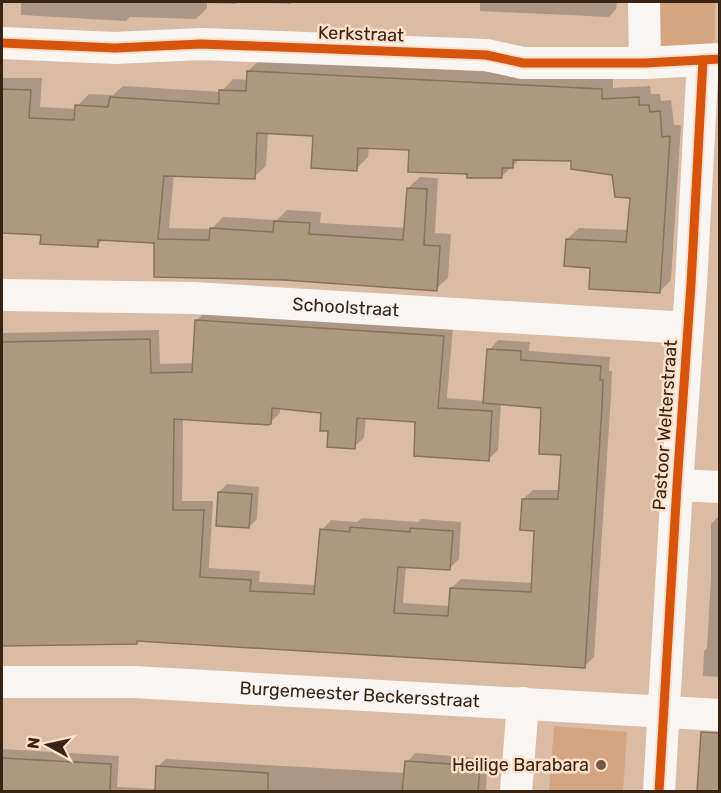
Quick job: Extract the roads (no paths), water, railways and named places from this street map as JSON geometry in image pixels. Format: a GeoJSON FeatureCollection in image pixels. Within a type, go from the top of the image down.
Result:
{"type":"FeatureCollection","features":[{"type":"Feature","properties":{"kind":"street"},"geometry":{"type":"LineString","coordinates":[[644,2],[645,63]]}},
{"type":"Feature","properties":{"kind":"street","name":"Kerkstraat"},"geometry":{"type":"LineString","coordinates":[[2,42],[115,48],[201,44],[486,55],[523,63],[645,63],[711,59]]}},
{"type":"Feature","properties":{"kind":"street","name":"Pastoor Welterstraat"},"geometry":{"type":"LineString","coordinates":[[659,792],[688,328],[711,59]]}},
{"type":"Feature","properties":{"kind":"street","name":"Schoolstraat"},"geometry":{"type":"LineString","coordinates":[[2,295],[193,298],[688,328]]}},
{"type":"Feature","properties":{"kind":"street"},"geometry":{"type":"LineString","coordinates":[[677,485],[720,487]]}},
{"type":"Feature","properties":{"kind":"street","name":"Burgemeester Beckersstraat"},"geometry":{"type":"LineString","coordinates":[[2,682],[134,682],[720,715]]}},
{"type":"Feature","properties":{"kind":"street"},"geometry":{"type":"LineString","coordinates":[[516,792],[523,703]]}},
{"type":"Feature","properties":{"kind":"place","name":"Heilige Barabara"},"geometry":{"type":"Point","coordinates":[601,765]}}]}
